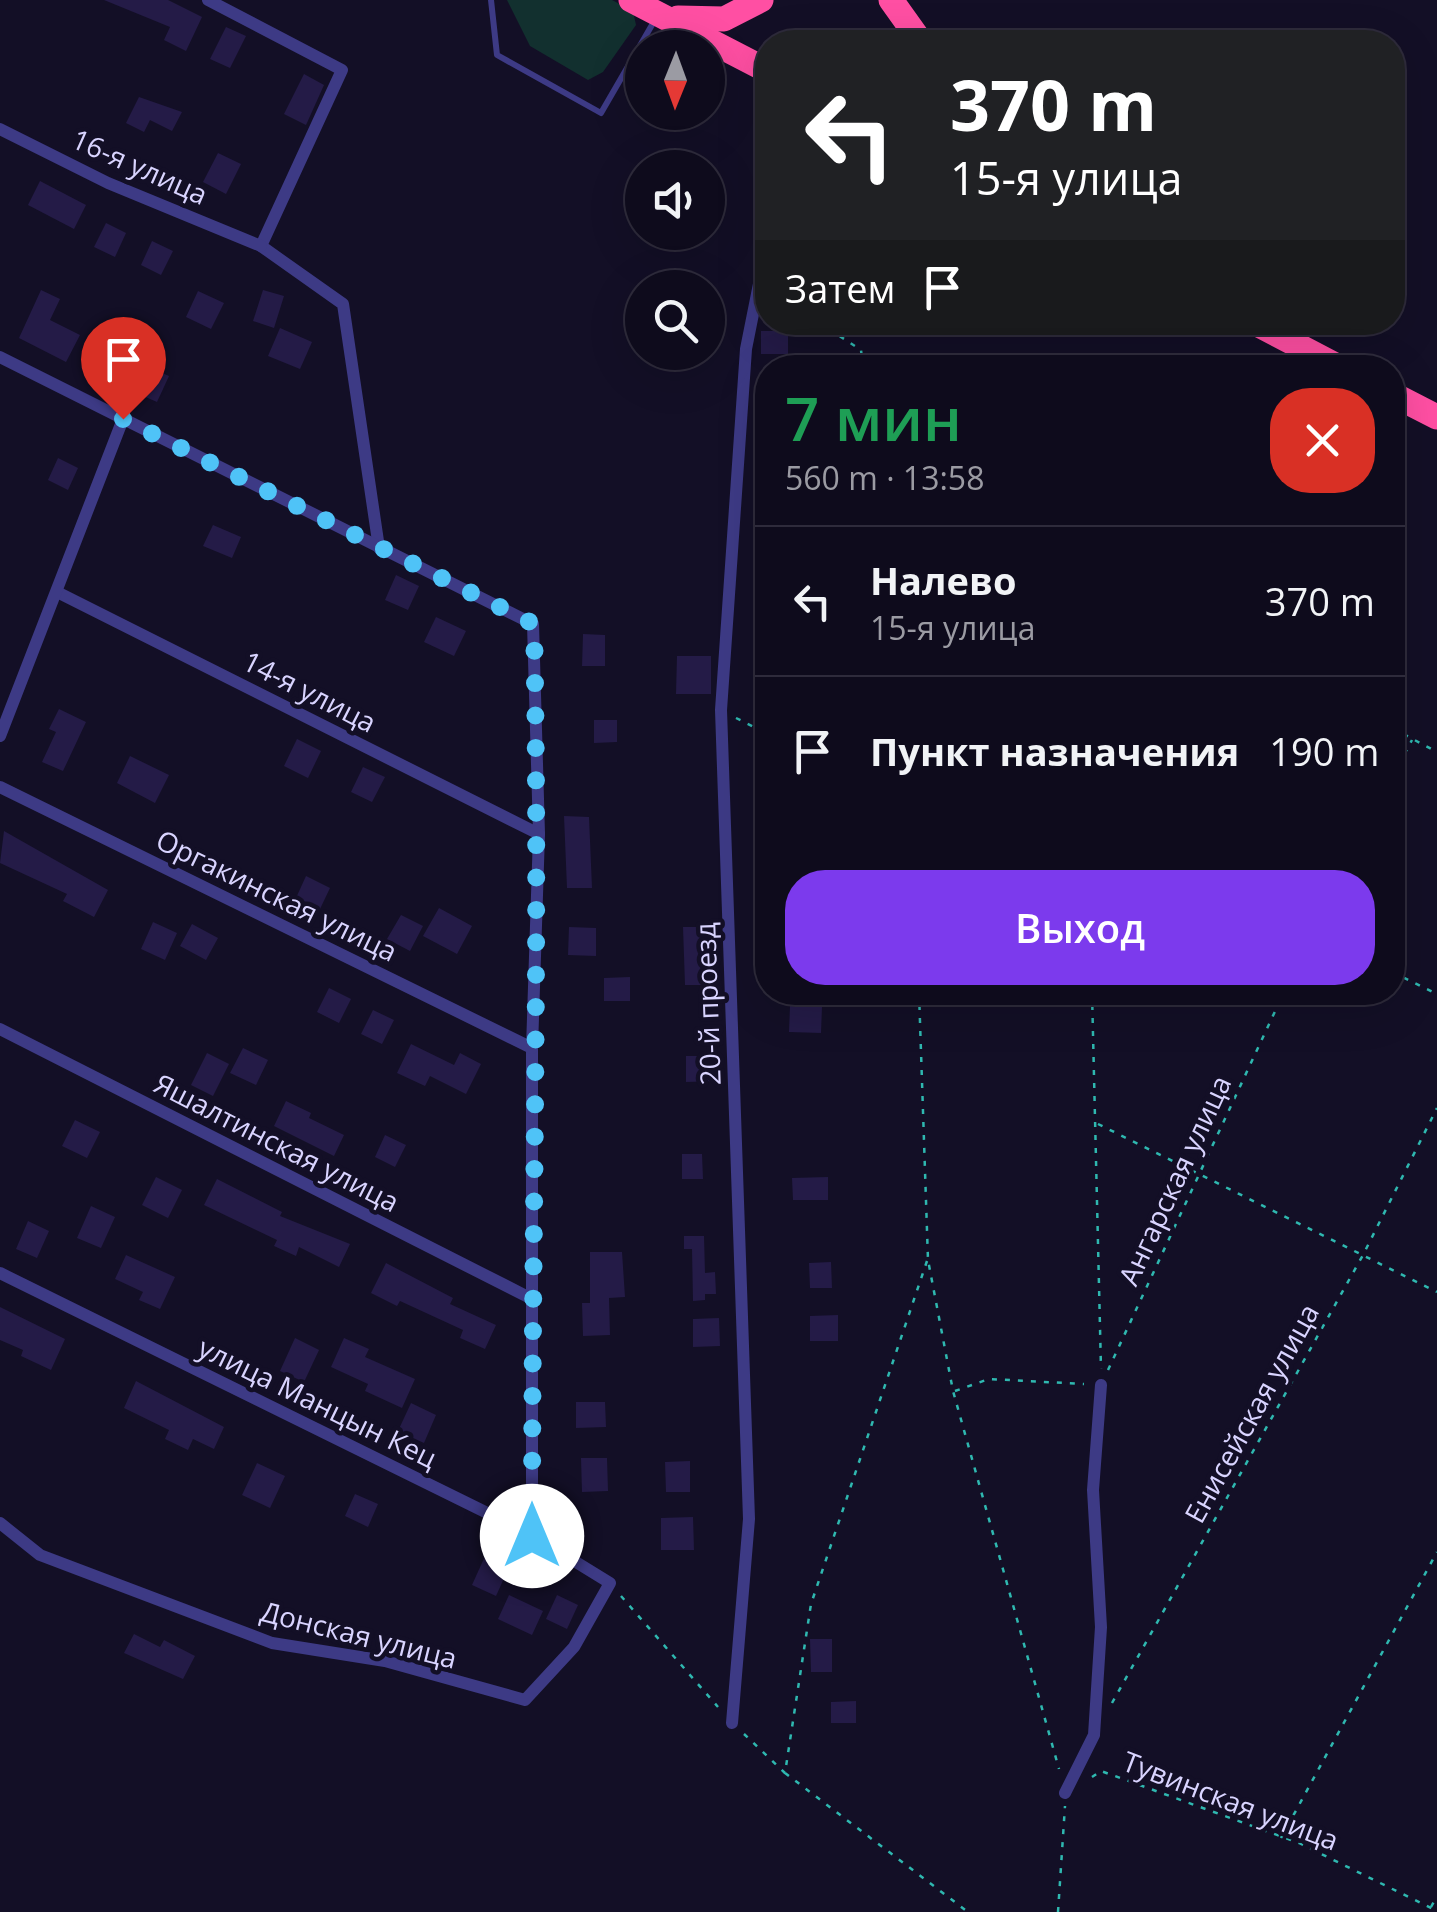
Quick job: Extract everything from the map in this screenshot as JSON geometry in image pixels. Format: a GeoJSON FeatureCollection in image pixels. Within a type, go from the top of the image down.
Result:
{"type":"FeatureCollection","features":[{"type":"Feature","properties":{"kind":"highway"},"geometry":{"type":"LineString","coordinates":[[631,0],[755,65]]}},
{"type":"Feature","properties":{"kind":"highway"},"geometry":{"type":"LineString","coordinates":[[658,14],[709,22],[742,13],[761,0]]}},
{"type":"Feature","properties":{"kind":"highway"},"geometry":{"type":"LineString","coordinates":[[890,0],[912,30]]}},
{"type":"Feature","properties":{"kind":"highway"},"geometry":{"type":"LineString","coordinates":[[1279,335],[1316,355]]}},
{"type":"Feature","properties":{"kind":"highway"},"geometry":{"type":"LineString","coordinates":[[1405,400],[1437,416]]}},
{"type":"Feature","properties":{"kind":"street"},"geometry":{"type":"LineString","coordinates":[[208,0],[342,70],[261,246]]}},
{"type":"Feature","properties":{"kind":"street","name":"16-я улица"},"geometry":{"type":"LineString","coordinates":[[0,129],[108,182],[261,246],[343,304],[379,548]]}},
{"type":"Feature","properties":{"kind":"street","name":"20-й проезд"},"geometry":{"type":"LineString","coordinates":[[732,1723],[749,1518],[721,710],[746,350],[755,300]]}},
{"type":"Feature","properties":{"kind":"street"},"geometry":{"type":"LineString","coordinates":[[0,357],[534,624],[539,834],[532,1048],[532,1536]]}},
{"type":"Feature","properties":{"kind":"street"},"geometry":{"type":"LineString","coordinates":[[0,736],[59,593],[123,419]]}},
{"type":"Feature","properties":{"kind":"street","name":"14-я улица"},"geometry":{"type":"LineString","coordinates":[[59,593],[539,834]]}},
{"type":"Feature","properties":{"kind":"street","name":"Оргакинская улица"},"geometry":{"type":"LineString","coordinates":[[0,787],[532,1048]]}},
{"type":"Feature","properties":{"kind":"street","name":"Яшалтинская улица"},"geometry":{"type":"LineString","coordinates":[[0,1029],[532,1300]]}},
{"type":"Feature","properties":{"kind":"street","name":"улица Манцын Кец"},"geometry":{"type":"LineString","coordinates":[[0,1272],[532,1536],[610,1584]]}},
{"type":"Feature","properties":{"kind":"street"},"geometry":{"type":"LineString","coordinates":[[1065,1793],[1094,1735],[1101,1627],[1093,1490],[1101,1385]]}},
{"type":"Feature","properties":{"kind":"street","name":"Донская улица"},"geometry":{"type":"LineString","coordinates":[[0,1523],[40,1554],[272,1643],[385,1661],[525,1700],[574,1648],[610,1584]]}},
{"type":"Feature","properties":{"kind":"lane"},"geometry":{"type":"LineString","coordinates":[[491,0],[497,55],[601,113],[658,14]]}},
{"type":"Feature","properties":{"kind":"path"},"geometry":{"type":"LineString","coordinates":[[838,335],[861,350],[862,355]]}},
{"type":"Feature","properties":{"kind":"path"},"geometry":{"type":"LineString","coordinates":[[721,710],[755,727]]}},
{"type":"Feature","properties":{"kind":"path"},"geometry":{"type":"LineString","coordinates":[[1405,736],[1437,752]]}},
{"type":"Feature","properties":{"kind":"path"},"geometry":{"type":"LineString","coordinates":[[1405,753],[1412,740]]}},
{"type":"Feature","properties":{"kind":"path"},"geometry":{"type":"LineString","coordinates":[[1405,978],[1437,994]]}},
{"type":"Feature","properties":{"kind":"path"},"geometry":{"type":"LineString","coordinates":[[919,1005],[928,1260],[953,1391],[1065,1793],[1058,1912]]}},
{"type":"Feature","properties":{"kind":"path"},"geometry":{"type":"LineString","coordinates":[[953,1391],[988,1379],[1101,1385],[1092,1005]]}},
{"type":"Feature","properties":{"kind":"path","name":"Ангарская улица"},"geometry":{"type":"LineString","coordinates":[[1101,1385],[1278,1005]]}},
{"type":"Feature","properties":{"kind":"path","name":"Енисейская улица"},"geometry":{"type":"LineString","coordinates":[[1094,1735],[1363,1255],[1437,1108]]}},
{"type":"Feature","properties":{"kind":"path"},"geometry":{"type":"LineString","coordinates":[[1095,1123],[1437,1292]]}},
{"type":"Feature","properties":{"kind":"path"},"geometry":{"type":"LineString","coordinates":[[785,1773],[811,1604],[928,1260]]}},
{"type":"Feature","properties":{"kind":"path"},"geometry":{"type":"LineString","coordinates":[[1280,1839],[1437,1552]]}},
{"type":"Feature","properties":{"kind":"path"},"geometry":{"type":"LineString","coordinates":[[610,1584],[732,1723],[785,1773],[968,1912]]}},
{"type":"Feature","properties":{"kind":"path","name":"Тувинская улица"},"geometry":{"type":"LineString","coordinates":[[1065,1793],[1100,1771],[1299,1843],[1437,1912]]}},
{"type":"Feature","properties":{"kind":"path"},"geometry":{"type":"LineString","coordinates":[[1430,1908],[1437,1896]]}},
{"type":"Feature","properties":{"kind":"green space"},"geometry":{"type":"Polygon","coordinates":[[[507,0],[612,0],[633,11],[636,25],[632,30],[625,30],[625,41],[603,72],[588,80],[530,46],[507,0]]]}},
{"type":"Feature","properties":{"kind":"building"},"geometry":{"type":"Polygon","coordinates":[[[104,0],[168,0],[202,17],[186,51],[164,40],[170,27],[104,0]]]}},
{"type":"Feature","properties":{"kind":"building"},"geometry":{"type":"Polygon","coordinates":[[[226,27],[246,36],[230,68],[210,59],[226,27]]]}},
{"type":"Feature","properties":{"kind":"building"},"geometry":{"type":"Polygon","coordinates":[[[304,74],[324,85],[306,125],[284,114],[304,74]]]}},
{"type":"Feature","properties":{"kind":"building"},"geometry":{"type":"Polygon","coordinates":[[[139,97],[182,112],[172,131],[150,120],[144,132],[126,123],[139,97]]]}},
{"type":"Feature","properties":{"kind":"building"},"geometry":{"type":"Polygon","coordinates":[[[218,153],[241,164],[226,194],[203,182],[218,153]]]}},
{"type":"Feature","properties":{"kind":"building"},"geometry":{"type":"Polygon","coordinates":[[[40,181],[86,205],[74,229],[28,205],[40,181]]]}},
{"type":"Feature","properties":{"kind":"building"},"geometry":{"type":"Polygon","coordinates":[[[106,223],[126,233],[115,257],[94,247],[106,223]]]}},
{"type":"Feature","properties":{"kind":"building"},"geometry":{"type":"Polygon","coordinates":[[[152,241],[173,251],[161,275],[141,265],[152,241]]]}},
{"type":"Feature","properties":{"kind":"building"},"geometry":{"type":"Polygon","coordinates":[[[41,290],[60,299],[50,320],[80,335],[66,362],[19,338],[41,290]]]}},
{"type":"Feature","properties":{"kind":"building"},"geometry":{"type":"Polygon","coordinates":[[[263,290],[284,296],[274,328],[253,321],[263,290]]]}},
{"type":"Feature","properties":{"kind":"building"},"geometry":{"type":"Polygon","coordinates":[[[198,291],[224,303],[211,329],[186,317],[198,291]]]}},
{"type":"Feature","properties":{"kind":"building"},"geometry":{"type":"Polygon","coordinates":[[[280,328],[312,342],[300,369],[268,356],[280,328]]]}},
{"type":"Feature","properties":{"kind":"building"},"geometry":{"type":"Polygon","coordinates":[[[761,335],[788,335],[788,354],[761,354],[761,335]]]}},
{"type":"Feature","properties":{"kind":"building"},"geometry":{"type":"Polygon","coordinates":[[[146,366],[169,376],[157,402],[134,392],[146,366]]]}},
{"type":"Feature","properties":{"kind":"building"},"geometry":{"type":"Polygon","coordinates":[[[58,458],[78,468],[68,490],[48,480],[58,458]]]}},
{"type":"Feature","properties":{"kind":"building"},"geometry":{"type":"Polygon","coordinates":[[[213,525],[241,537],[232,558],[203,546],[213,525]]]}},
{"type":"Feature","properties":{"kind":"building"},"geometry":{"type":"Polygon","coordinates":[[[396,575],[419,586],[408,610],[385,600],[396,575]]]}},
{"type":"Feature","properties":{"kind":"building"},"geometry":{"type":"Polygon","coordinates":[[[436,617],[466,631],[454,656],[424,642],[436,617]]]}},
{"type":"Feature","properties":{"kind":"building"},"geometry":{"type":"Polygon","coordinates":[[[583,634],[605,635],[605,666],[582,666],[583,634]]]}},
{"type":"Feature","properties":{"kind":"building"},"geometry":{"type":"Polygon","coordinates":[[[677,656],[711,656],[711,694],[676,694],[677,656]]]}},
{"type":"Feature","properties":{"kind":"building"},"geometry":{"type":"Polygon","coordinates":[[[59,709],[86,722],[63,771],[42,762],[56,732],[49,729],[59,709]]]}},
{"type":"Feature","properties":{"kind":"building"},"geometry":{"type":"Polygon","coordinates":[[[594,720],[617,720],[617,742],[594,743],[594,720]]]}},
{"type":"Feature","properties":{"kind":"building"},"geometry":{"type":"Polygon","coordinates":[[[297,739],[321,751],[308,778],[284,766],[297,739]]]}},
{"type":"Feature","properties":{"kind":"building"},"geometry":{"type":"Polygon","coordinates":[[[130,756],[169,775],[155,803],[117,783],[130,756]]]}},
{"type":"Feature","properties":{"kind":"building"},"geometry":{"type":"Polygon","coordinates":[[[363,767],[385,777],[372,802],[351,792],[363,767]]]}},
{"type":"Feature","properties":{"kind":"building"},"geometry":{"type":"Polygon","coordinates":[[[564,816],[589,817],[592,888],[567,888],[564,816]]]}},
{"type":"Feature","properties":{"kind":"building"},"geometry":{"type":"Polygon","coordinates":[[[4,831],[108,890],[94,917],[63,901],[67,894],[0,863],[4,831]]]}},
{"type":"Feature","properties":{"kind":"building"},"geometry":{"type":"Polygon","coordinates":[[[306,876],[330,888],[320,909],[296,898],[306,876]]]}},
{"type":"Feature","properties":{"kind":"building"},"geometry":{"type":"Polygon","coordinates":[[[439,908],[472,926],[457,954],[423,936],[439,908]]]}},
{"type":"Feature","properties":{"kind":"building"},"geometry":{"type":"Polygon","coordinates":[[[401,915],[423,926],[410,951],[387,939],[401,915]]]}},
{"type":"Feature","properties":{"kind":"building"},"geometry":{"type":"Polygon","coordinates":[[[153,922],[177,933],[165,960],[141,949],[153,922]]]}},
{"type":"Feature","properties":{"kind":"building"},"geometry":{"type":"Polygon","coordinates":[[[192,924],[218,938],[206,960],[180,946],[192,924]]]}},
{"type":"Feature","properties":{"kind":"building"},"geometry":{"type":"Polygon","coordinates":[[[569,927],[596,928],[596,956],[568,955],[569,927]]]}},
{"type":"Feature","properties":{"kind":"building"},"geometry":{"type":"Polygon","coordinates":[[[683,927],[709,927],[714,985],[685,985],[683,927]]]}},
{"type":"Feature","properties":{"kind":"building"},"geometry":{"type":"Polygon","coordinates":[[[630,977],[630,1001],[604,1001],[604,978],[630,977]]]}},
{"type":"Feature","properties":{"kind":"building"},"geometry":{"type":"Polygon","coordinates":[[[329,988],[351,999],[339,1023],[317,1012],[329,988]]]}},
{"type":"Feature","properties":{"kind":"building"},"geometry":{"type":"Polygon","coordinates":[[[790,1006],[822,1007],[821,1033],[789,1032],[790,1006]]]}},
{"type":"Feature","properties":{"kind":"building"},"geometry":{"type":"Polygon","coordinates":[[[373,1010],[394,1020],[382,1044],[361,1034],[373,1010]]]}},
{"type":"Feature","properties":{"kind":"building"},"geometry":{"type":"Polygon","coordinates":[[[411,1044],[454,1065],[460,1053],[481,1064],[466,1094],[430,1076],[425,1086],[397,1073],[411,1044]]]}},
{"type":"Feature","properties":{"kind":"building"},"geometry":{"type":"Polygon","coordinates":[[[243,1048],[268,1060],[256,1085],[230,1073],[243,1048]]]}},
{"type":"Feature","properties":{"kind":"building"},"geometry":{"type":"Polygon","coordinates":[[[207,1053],[229,1064],[213,1096],[191,1085],[207,1053]]]}},
{"type":"Feature","properties":{"kind":"building"},"geometry":{"type":"Polygon","coordinates":[[[686,1056],[716,1056],[717,1081],[686,1082],[686,1056]]]}},
{"type":"Feature","properties":{"kind":"building"},"geometry":{"type":"Polygon","coordinates":[[[286,1101],[311,1113],[309,1118],[344,1135],[334,1156],[274,1126],[286,1101]]]}},
{"type":"Feature","properties":{"kind":"building"},"geometry":{"type":"Polygon","coordinates":[[[75,1120],[100,1132],[87,1158],[62,1146],[75,1120]]]}},
{"type":"Feature","properties":{"kind":"building"},"geometry":{"type":"Polygon","coordinates":[[[385,1135],[406,1145],[395,1167],[375,1157],[385,1135]]]}},
{"type":"Feature","properties":{"kind":"building"},"geometry":{"type":"Polygon","coordinates":[[[682,1154],[702,1154],[703,1179],[682,1179],[682,1154]]]}},
{"type":"Feature","properties":{"kind":"building"},"geometry":{"type":"Polygon","coordinates":[[[156,1177],[182,1190],[168,1218],[142,1205],[156,1177]]]}},
{"type":"Feature","properties":{"kind":"building"},"geometry":{"type":"Polygon","coordinates":[[[828,1177],[828,1200],[793,1200],[792,1178],[828,1177]]]}},
{"type":"Feature","properties":{"kind":"building"},"geometry":{"type":"Polygon","coordinates":[[[217,1179],[282,1212],[280,1216],[350,1244],[339,1267],[299,1247],[296,1256],[274,1246],[277,1240],[204,1205],[217,1179]]]}},
{"type":"Feature","properties":{"kind":"building"},"geometry":{"type":"Polygon","coordinates":[[[91,1206],[115,1217],[101,1248],[77,1238],[91,1206]]]}},
{"type":"Feature","properties":{"kind":"building"},"geometry":{"type":"Polygon","coordinates":[[[28,1221],[49,1231],[37,1258],[16,1249],[28,1221]]]}},
{"type":"Feature","properties":{"kind":"building"},"geometry":{"type":"Polygon","coordinates":[[[684,1236],[704,1236],[705,1273],[715,1272],[716,1294],[705,1294],[705,1300],[693,1301],[692,1249],[684,1249],[684,1236]]]}},
{"type":"Feature","properties":{"kind":"building"},"geometry":{"type":"Polygon","coordinates":[[[590,1252],[622,1252],[625,1297],[609,1298],[610,1335],[583,1336],[582,1303],[590,1303],[590,1252]]]}},
{"type":"Feature","properties":{"kind":"building"},"geometry":{"type":"Polygon","coordinates":[[[126,1255],[175,1277],[160,1309],[139,1300],[143,1292],[115,1279],[126,1255]]]}},
{"type":"Feature","properties":{"kind":"building"},"geometry":{"type":"Polygon","coordinates":[[[831,1262],[832,1288],[810,1288],[809,1263],[831,1262]]]}},
{"type":"Feature","properties":{"kind":"building"},"geometry":{"type":"Polygon","coordinates":[[[386,1263],[453,1298],[450,1304],[496,1325],[485,1349],[460,1338],[463,1330],[400,1301],[397,1306],[371,1293],[386,1263]]]}},
{"type":"Feature","properties":{"kind":"building"},"geometry":{"type":"Polygon","coordinates":[[[0,1307],[65,1339],[51,1370],[21,1356],[23,1350],[0,1340],[0,1307]]]}},
{"type":"Feature","properties":{"kind":"building"},"geometry":{"type":"Polygon","coordinates":[[[838,1315],[838,1341],[810,1341],[810,1316],[838,1315]]]}},
{"type":"Feature","properties":{"kind":"building"},"geometry":{"type":"Polygon","coordinates":[[[719,1318],[720,1346],[693,1347],[693,1319],[719,1318]]]}},
{"type":"Feature","properties":{"kind":"building"},"geometry":{"type":"Polygon","coordinates":[[[295,1338],[319,1350],[304,1382],[280,1371],[295,1338]]]}},
{"type":"Feature","properties":{"kind":"building"},"geometry":{"type":"Polygon","coordinates":[[[344,1338],[369,1349],[365,1357],[415,1379],[402,1408],[365,1391],[368,1384],[331,1367],[344,1338]]]}},
{"type":"Feature","properties":{"kind":"building"},"geometry":{"type":"Polygon","coordinates":[[[136,1381],[224,1427],[214,1449],[193,1439],[188,1450],[165,1439],[169,1430],[124,1408],[136,1381]]]}},
{"type":"Feature","properties":{"kind":"building"},"geometry":{"type":"Polygon","coordinates":[[[576,1402],[605,1402],[606,1427],[576,1428],[576,1402]]]}},
{"type":"Feature","properties":{"kind":"building"},"geometry":{"type":"Polygon","coordinates":[[[411,1403],[436,1415],[424,1443],[398,1431],[411,1403]]]}},
{"type":"Feature","properties":{"kind":"building"},"geometry":{"type":"Polygon","coordinates":[[[581,1458],[607,1458],[608,1491],[582,1492],[581,1458]]]}},
{"type":"Feature","properties":{"kind":"building"},"geometry":{"type":"Polygon","coordinates":[[[690,1461],[690,1492],[666,1492],[665,1462],[690,1461]]]}},
{"type":"Feature","properties":{"kind":"building"},"geometry":{"type":"Polygon","coordinates":[[[257,1463],[285,1476],[270,1508],[242,1495],[257,1463]]]}},
{"type":"Feature","properties":{"kind":"building"},"geometry":{"type":"Polygon","coordinates":[[[355,1494],[378,1504],[368,1527],[345,1516],[355,1494]]]}},
{"type":"Feature","properties":{"kind":"building"},"geometry":{"type":"Polygon","coordinates":[[[693,1517],[694,1550],[661,1550],[661,1518],[693,1517]]]}},
{"type":"Feature","properties":{"kind":"building"},"geometry":{"type":"Polygon","coordinates":[[[486,1554],[510,1565],[496,1596],[472,1585],[486,1554]]]}},
{"type":"Feature","properties":{"kind":"building"},"geometry":{"type":"Polygon","coordinates":[[[509,1595],[543,1611],[532,1635],[498,1619],[509,1595]]]}},
{"type":"Feature","properties":{"kind":"building"},"geometry":{"type":"Polygon","coordinates":[[[557,1595],[578,1605],[567,1629],[546,1619],[557,1595]]]}},
{"type":"Feature","properties":{"kind":"building"},"geometry":{"type":"Polygon","coordinates":[[[134,1634],[160,1647],[164,1640],[195,1656],[183,1679],[124,1653],[134,1634]]]}},
{"type":"Feature","properties":{"kind":"building"},"geometry":{"type":"Polygon","coordinates":[[[810,1639],[832,1639],[832,1672],[811,1672],[810,1639]]]}},
{"type":"Feature","properties":{"kind":"building"},"geometry":{"type":"Polygon","coordinates":[[[856,1701],[856,1723],[831,1723],[831,1702],[856,1701]]]}},
{"type":"Feature","properties":{"kind":"route"},"geometry":{"type":"LineString","coordinates":[[123,419],[534,624],[539,834],[532,1048],[532,1536]]}}]}
